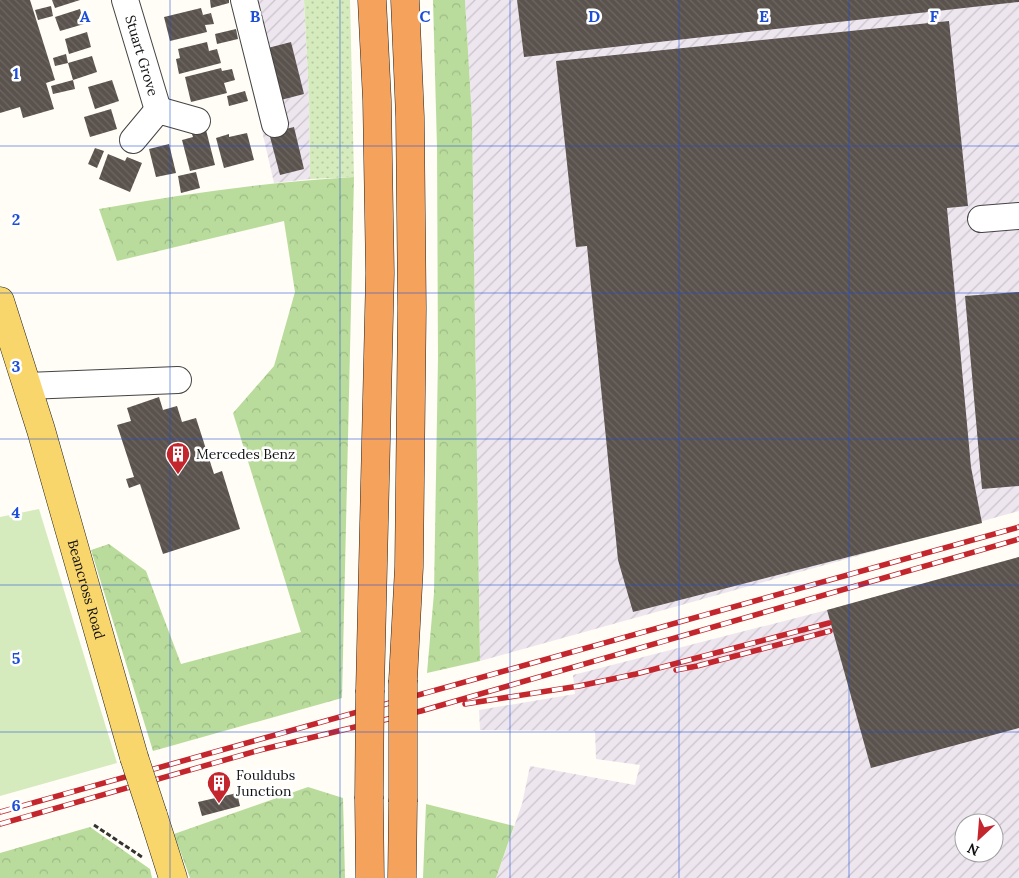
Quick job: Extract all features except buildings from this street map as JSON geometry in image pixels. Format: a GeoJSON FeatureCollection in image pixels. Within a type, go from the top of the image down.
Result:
{"type":"FeatureCollection","features":[{"type":"Feature","properties":{"kind":"highway"},"geometry":{"type":"LineString","coordinates":[[370,878],[370,690],[380,253],[377,100],[372,0]]}},
{"type":"Feature","properties":{"kind":"highway"},"geometry":{"type":"LineString","coordinates":[[402,878],[403,680],[409,567],[412,308],[410,117],[405,0]]}},
{"type":"Feature","properties":{"kind":"main road","name":"Beancross Road"},"geometry":{"type":"LineString","coordinates":[[0,301],[41,430],[134,758],[170,868]]}},
{"type":"Feature","properties":{"kind":"street","name":"Stuart Grove"},"geometry":{"type":"LineString","coordinates":[[125,0],[158,110]]}},
{"type":"Feature","properties":{"kind":"street"},"geometry":{"type":"LineString","coordinates":[[244,0],[275,124]]}},
{"type":"Feature","properties":{"kind":"street","name":"Stuart Grove"},"geometry":{"type":"LineString","coordinates":[[158,110],[197,121]]}},
{"type":"Feature","properties":{"kind":"street","name":"Stuart Grove"},"geometry":{"type":"LineString","coordinates":[[133,140],[158,110]]}},
{"type":"Feature","properties":{"kind":"street"},"geometry":{"type":"LineString","coordinates":[[981,219],[1019,216]]}},
{"type":"Feature","properties":{"kind":"street"},"geometry":{"type":"LineString","coordinates":[[27,386],[178,380]]}},
{"type":"Feature","properties":{"kind":"path"},"geometry":{"type":"LineString","coordinates":[[94,825],[147,860],[170,868]]}},
{"type":"Feature","properties":{"kind":"shaded area"},"geometry":{"type":"Polygon","coordinates":[[[232,0],[304,0],[309,97],[310,179],[274,183],[232,0]]]}},
{"type":"Feature","properties":{"kind":"shaded area"},"geometry":{"type":"Polygon","coordinates":[[[465,0],[1019,0],[1019,511],[480,661],[472,119],[465,0]]]}},
{"type":"Feature","properties":{"kind":"shaded area"},"geometry":{"type":"Polygon","coordinates":[[[1019,557],[1019,878],[496,878],[522,804],[530,766],[635,785],[640,765],[596,759],[595,731],[480,730],[479,710],[575,694],[573,675],[827,610],[1019,557]]]}},
{"type":"Feature","properties":{"kind":"green space"},"geometry":{"type":"Polygon","coordinates":[[[304,0],[350,0],[354,177],[310,179],[309,97],[304,0]]]}},
{"type":"Feature","properties":{"kind":"green space"},"geometry":{"type":"Polygon","coordinates":[[[433,0],[465,0],[472,119],[480,661],[427,673],[434,593],[438,358],[437,147],[433,0]]]}},
{"type":"Feature","properties":{"kind":"green space"},"geometry":{"type":"Polygon","coordinates":[[[354,177],[342,698],[153,751],[91,550],[109,544],[146,571],[181,664],[301,632],[233,413],[274,366],[295,292],[284,221],[117,261],[99,209],[226,189],[354,177]]]}},
{"type":"Feature","properties":{"kind":"green space"},"geometry":{"type":"Polygon","coordinates":[[[39,509],[117,763],[0,796],[0,517],[39,509]]]}},
{"type":"Feature","properties":{"kind":"green space"},"geometry":{"type":"Polygon","coordinates":[[[308,787],[343,798],[345,878],[190,878],[174,834],[308,787]]]}},
{"type":"Feature","properties":{"kind":"green space"},"geometry":{"type":"Polygon","coordinates":[[[426,804],[514,826],[496,878],[423,878],[426,804]]]}},
{"type":"Feature","properties":{"kind":"green space"},"geometry":{"type":"Polygon","coordinates":[[[90,827],[150,869],[152,878],[0,878],[0,853],[90,827]]]}},
{"type":"Feature","properties":{"kind":"railway"},"geometry":{"type":"LineString","coordinates":[[0,812],[1019,527]]}},
{"type":"Feature","properties":{"kind":"railway"},"geometry":{"type":"LineString","coordinates":[[0,824],[260,750],[421,711],[1019,539]]}},
{"type":"Feature","properties":{"kind":"railway"},"geometry":{"type":"LineString","coordinates":[[465,704],[579,686],[636,674],[829,623]]}},
{"type":"Feature","properties":{"kind":"railway"},"geometry":{"type":"LineString","coordinates":[[676,670],[830,631]]}},
{"type":"Feature","properties":{"kind":"place","name":"Mercedes Benz"},"geometry":{"type":"Point","coordinates":[178,475]}},
{"type":"Feature","properties":{"kind":"place","name":"Fouldubs Junction"},"geometry":{"type":"Point","coordinates":[219,804]}}]}
